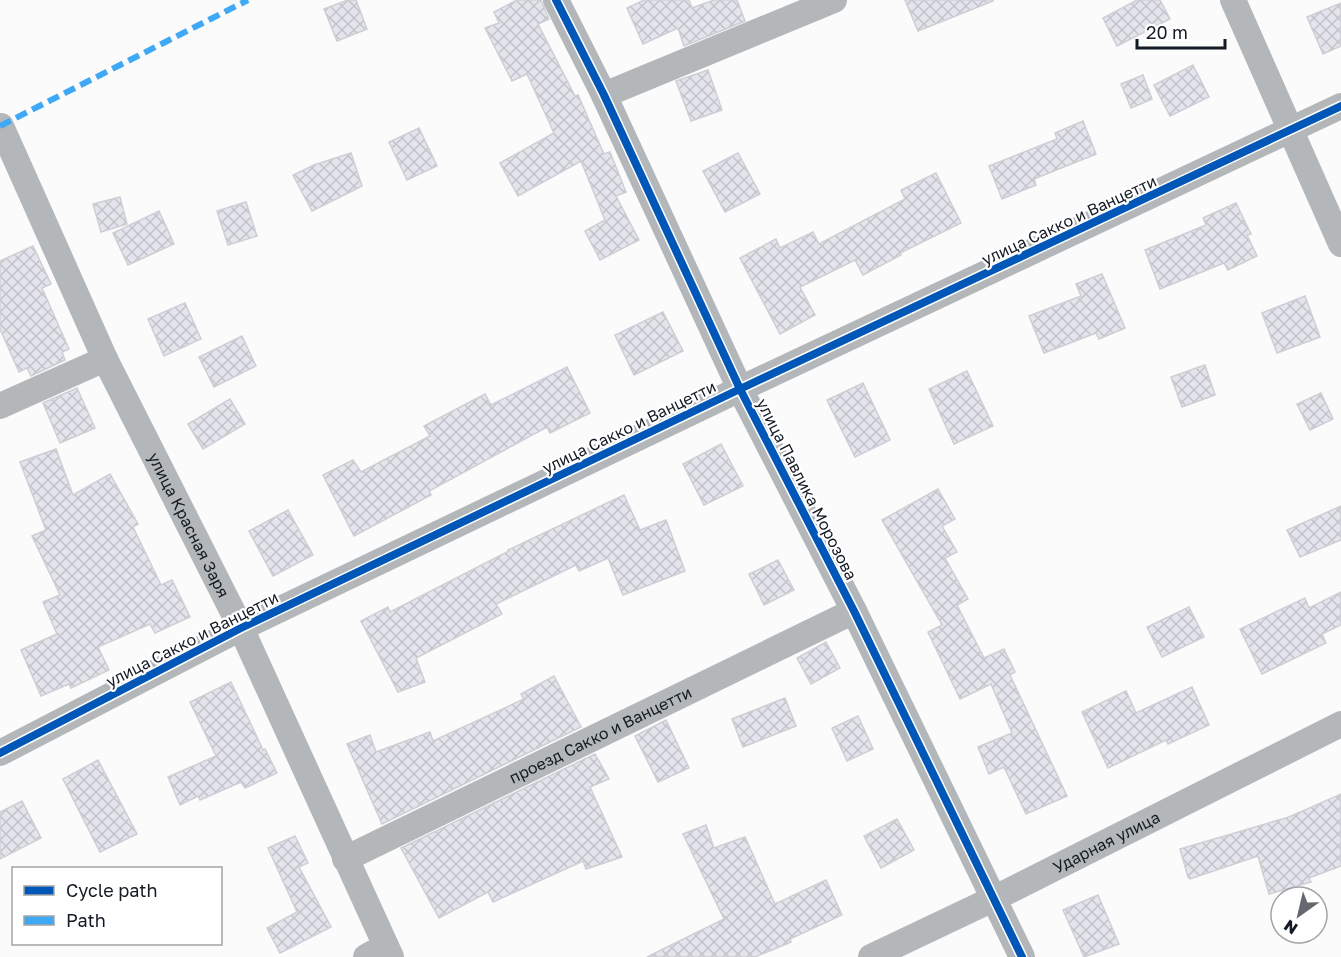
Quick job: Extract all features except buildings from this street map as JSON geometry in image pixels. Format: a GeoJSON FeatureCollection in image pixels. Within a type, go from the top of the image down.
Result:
{"type":"FeatureCollection","features":[{"type":"Feature","properties":{"kind":"street","name":"улица Павлика Морозова"},"geometry":{"type":"LineString","coordinates":[[556,0],[604,95],[740,389],[854,611],[1022,957]]}},
{"type":"Feature","properties":{"kind":"street"},"geometry":{"type":"LineString","coordinates":[[604,95],[834,0]]}},
{"type":"Feature","properties":{"kind":"street"},"geometry":{"type":"LineString","coordinates":[[1233,0],[1341,244]]}},
{"type":"Feature","properties":{"kind":"street","name":"улица Сакко и Ванцетти"},"geometry":{"type":"LineString","coordinates":[[0,753],[241,628],[740,389],[1341,106]]}},
{"type":"Feature","properties":{"kind":"street","name":"улица Красная Заря"},"geometry":{"type":"LineString","coordinates":[[1,126],[105,359],[241,628],[345,859],[381,953]]}},
{"type":"Feature","properties":{"kind":"street"},"geometry":{"type":"LineString","coordinates":[[0,406],[105,359]]}},
{"type":"Feature","properties":{"kind":"street","name":"проезд Сакко и Ванцетти"},"geometry":{"type":"LineString","coordinates":[[345,859],[854,611]]}},
{"type":"Feature","properties":{"kind":"street","name":"Ударная улица"},"geometry":{"type":"LineString","coordinates":[[871,957],[993,899],[1341,724]]}},
{"type":"Feature","properties":{"kind":"marked path"},"geometry":{"type":"LineString","coordinates":[[0,126],[248,0]]}},
{"type":"Feature","properties":{"kind":"cycle path"},"geometry":{"type":"LineString","coordinates":[[556,0],[604,95],[740,389],[854,611],[1022,957]]}},
{"type":"Feature","properties":{"kind":"cycle path"},"geometry":{"type":"LineString","coordinates":[[0,753],[241,628],[740,389],[1341,106]]}}]}
